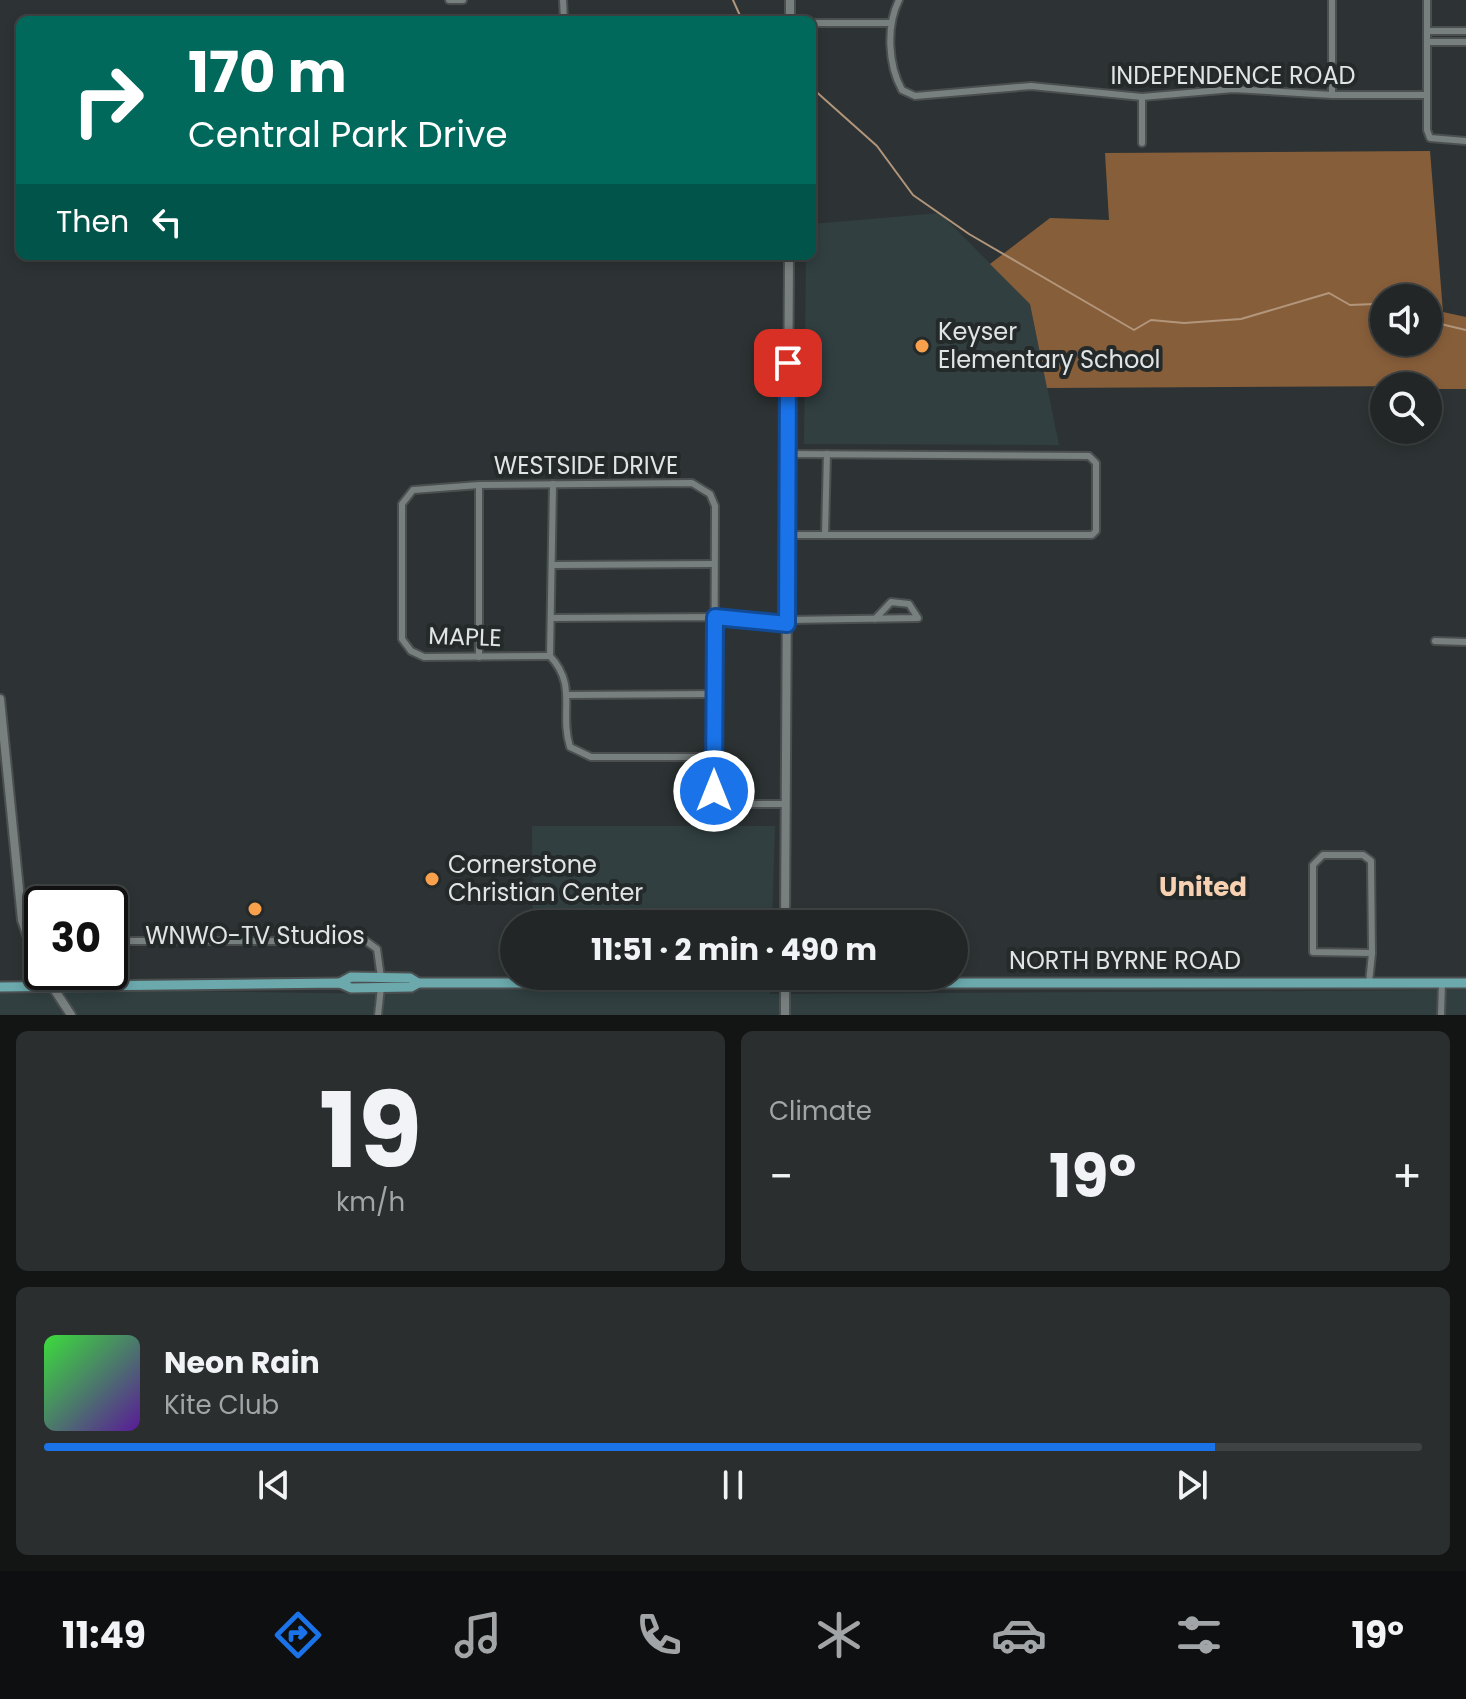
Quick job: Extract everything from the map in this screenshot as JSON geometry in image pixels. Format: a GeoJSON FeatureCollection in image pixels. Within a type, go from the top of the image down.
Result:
{"type":"FeatureCollection","features":[{"type":"Feature","properties":{"kind":"main road"},"geometry":{"type":"LineString","coordinates":[[785,910],[789,260]]}},
{"type":"Feature","properties":{"kind":"main road"},"geometry":{"type":"LineString","coordinates":[[0,699],[19,899],[24,923]]}},
{"type":"Feature","properties":{"kind":"main road","name":"NORTH BYRNE ROAD"},"geometry":{"type":"LineString","coordinates":[[0,987],[340,983],[351,977],[381,982],[410,978],[418,983],[500,982]]}},
{"type":"Feature","properties":{"kind":"main road","name":"NORTH BYRNE ROAD"},"geometry":{"type":"LineString","coordinates":[[968,980],[1466,983]]}},
{"type":"Feature","properties":{"kind":"main road"},"geometry":{"type":"LineString","coordinates":[[54,990],[71,1015]]}},
{"type":"Feature","properties":{"kind":"main road"},"geometry":{"type":"LineString","coordinates":[[785,990],[785,1015]]}},
{"type":"Feature","properties":{"kind":"street"},"geometry":{"type":"LineString","coordinates":[[449,0],[463,0]]}},
{"type":"Feature","properties":{"kind":"street"},"geometry":{"type":"LineString","coordinates":[[816,23],[891,23],[899,0]]}},
{"type":"Feature","properties":{"kind":"street"},"geometry":{"type":"LineString","coordinates":[[1332,0],[1332,95]]}},
{"type":"Feature","properties":{"kind":"street"},"geometry":{"type":"LineString","coordinates":[[1427,0],[1430,138],[1466,141]]}},
{"type":"Feature","properties":{"kind":"street","name":"INDEPENDENCE ROAD"},"geometry":{"type":"LineString","coordinates":[[891,23],[892,70],[908,95],[1031,86],[1142,97],[1233,89],[1332,95],[1427,95]]}},
{"type":"Feature","properties":{"kind":"street"},"geometry":{"type":"LineString","coordinates":[[1427,31],[1466,31]]}},
{"type":"Feature","properties":{"kind":"street"},"geometry":{"type":"LineString","coordinates":[[1427,42],[1466,42]]}},
{"type":"Feature","properties":{"kind":"street"},"geometry":{"type":"LineString","coordinates":[[1142,97],[1142,143]]}},
{"type":"Feature","properties":{"kind":"street"},"geometry":{"type":"LineString","coordinates":[[787,535],[1092,535],[1096,531],[1096,463],[1089,456],[788,454]]}},
{"type":"Feature","properties":{"kind":"street"},"geometry":{"type":"LineString","coordinates":[[825,535],[827,454]]}},
{"type":"Feature","properties":{"kind":"street","name":"WESTSIDE DRIVE"},"geometry":{"type":"LineString","coordinates":[[402,622],[402,504],[413,490],[429,486],[692,483],[710,494],[715,522],[714,564]]}},
{"type":"Feature","properties":{"kind":"street"},"geometry":{"type":"LineString","coordinates":[[553,484],[550,656],[566,677],[566,735],[570,747],[580,755],[713,757]]}},
{"type":"Feature","properties":{"kind":"street"},"geometry":{"type":"LineString","coordinates":[[479,485],[479,657]]}},
{"type":"Feature","properties":{"kind":"street"},"geometry":{"type":"LineString","coordinates":[[552,565],[714,564],[714,791],[730,804],[786,804]]}},
{"type":"Feature","properties":{"kind":"street"},"geometry":{"type":"LineString","coordinates":[[552,618],[715,617],[787,622],[918,618],[909,604],[891,602],[875,619]]}},
{"type":"Feature","properties":{"kind":"street","name":"MAPLE"},"geometry":{"type":"LineString","coordinates":[[402,622],[402,639],[411,651],[424,657],[550,656]]}},
{"type":"Feature","properties":{"kind":"street"},"geometry":{"type":"LineString","coordinates":[[1435,641],[1466,642]]}},
{"type":"Feature","properties":{"kind":"street"},"geometry":{"type":"LineString","coordinates":[[567,695],[713,694]]}},
{"type":"Feature","properties":{"kind":"street"},"geometry":{"type":"LineString","coordinates":[[1369,983],[1372,953],[1371,861],[1363,855],[1316,859],[1313,952],[1372,953]]}},
{"type":"Feature","properties":{"kind":"street"},"geometry":{"type":"LineString","coordinates":[[128,941],[360,940],[377,949],[381,982],[378,1015]]}},
{"type":"Feature","properties":{"kind":"street"},"geometry":{"type":"LineString","coordinates":[[1441,1015],[1442,983]]}},
{"type":"Feature","properties":{"kind":"shaded area"},"geometry":{"type":"Polygon","coordinates":[[[1430,151],[1441,284],[1370,284],[1370,356],[1442,356],[1442,300],[1443,312],[1466,317],[1466,389],[1442,389],[1442,372],[1370,372],[1370,386],[1047,388],[1030,304],[990,264],[1050,218],[1109,220],[1105,153],[1430,151]]]}},
{"type":"Feature","properties":{"kind":"shaded area","name":"Keyser Elementary School"},"geometry":{"type":"Polygon","coordinates":[[[940,213],[1030,304],[1059,445],[804,444],[806,260],[816,260],[816,224],[940,213]]]}},
{"type":"Feature","properties":{"kind":"shaded area"},"geometry":{"type":"Polygon","coordinates":[[[532,826],[775,826],[772,910],[533,910],[532,826]]]}},
{"type":"Feature","properties":{"kind":"shaded area"},"geometry":{"type":"Polygon","coordinates":[[[453,982],[500,982],[500,990],[770,990],[770,994],[1466,990],[1466,1015],[0,1015],[0,988],[381,994],[453,982]]]}},
{"type":"Feature","properties":{"kind":"waterway"},"geometry":{"type":"LineString","coordinates":[[733,0],[740,16]]}},
{"type":"Feature","properties":{"kind":"waterway"},"geometry":{"type":"LineString","coordinates":[[816,92],[877,146],[913,195],[969,234],[1134,330],[1151,320],[1184,323],[1241,319],[1329,293],[1350,305],[1370,304]]}},
{"type":"Feature","properties":{"kind":"waterway"},"geometry":{"type":"LineString","coordinates":[[1442,324],[1466,330]]}},
{"type":"Feature","properties":{"kind":"place","name":"Keyser Elementary School"},"geometry":{"type":"Point","coordinates":[922,346]}},
{"type":"Feature","properties":{"kind":"place","name":"Cornerstone Christian Center"},"geometry":{"type":"Point","coordinates":[432,879]}},
{"type":"Feature","properties":{"kind":"place","name":"WNWO-TV Studios"},"geometry":{"type":"Point","coordinates":[255,909]}},
{"type":"Feature","properties":{"kind":"district","name":"United"},"geometry":{"type":"Point","coordinates":[1203,887]}},
{"type":"Feature","properties":{"kind":"route"},"geometry":{"type":"LineString","coordinates":[[714,791],[715,617],[787,624],[788,363]]}}]}
